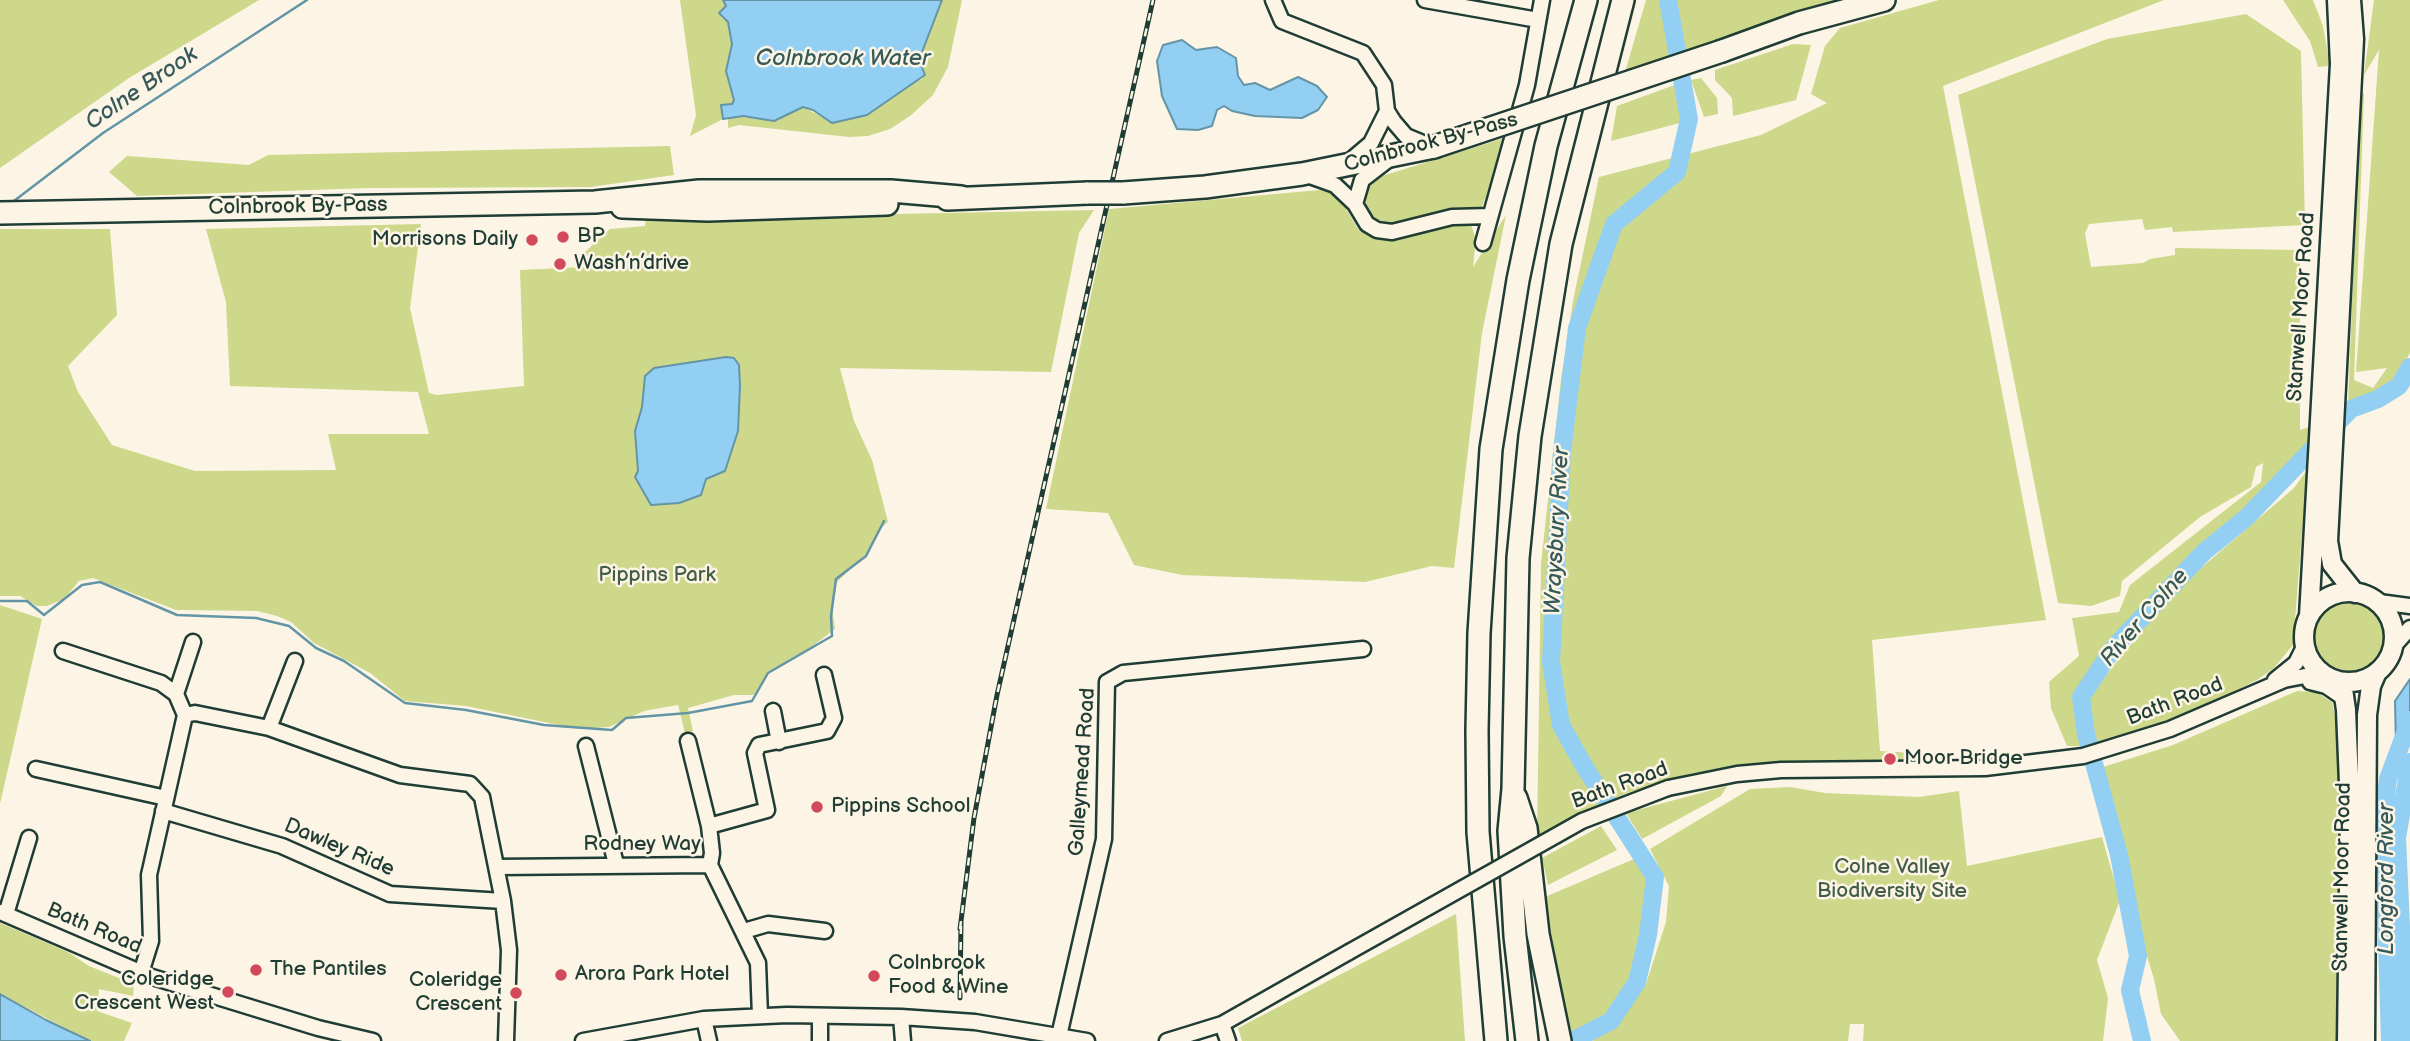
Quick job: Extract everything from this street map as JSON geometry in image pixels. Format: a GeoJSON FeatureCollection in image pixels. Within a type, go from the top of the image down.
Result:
{"type":"FeatureCollection","features":[{"type":"Feature","properties":{"kind":"highway"},"geometry":{"type":"LineString","coordinates":[[1495,1040],[1478,832],[1477,730],[1479,633],[1491,449],[1518,280],[1546,146],[1586,0]]}},
{"type":"Feature","properties":{"kind":"highway"},"geometry":{"type":"LineString","coordinates":[[1526,1038],[1515,936],[1509,831],[1513,789],[1518,558],[1530,436],[1561,244],[1623,0]]}},
{"type":"Feature","properties":{"kind":"highway","name":"Colnbrook By-Pass"},"geometry":{"type":"LineString","coordinates":[[0,213],[595,202],[655,210],[708,210],[879,205],[961,197],[1123,193],[1205,187],[1302,174],[1434,147],[1510,124],[1799,23],[1884,0]]}},
{"type":"Feature","properties":{"kind":"highway"},"geometry":{"type":"LineString","coordinates":[[1513,789],[1526,828],[1538,934],[1558,1032]]}},
{"type":"Feature","properties":{"kind":"main road"},"geometry":{"type":"LineString","coordinates":[[2325,0],[2346,38]]}},
{"type":"Feature","properties":{"kind":"main road","name":"Stanwell Moor Road"},"geometry":{"type":"LineString","coordinates":[[2337,0],[2346,38],[2330,552],[2332,564],[2355,593]]}},
{"type":"Feature","properties":{"kind":"main road","name":"Stanwell Moor Road"},"geometry":{"type":"LineString","coordinates":[[2309,616],[2315,466],[2340,64],[2351,0]]}},
{"type":"Feature","properties":{"kind":"main road"},"geometry":{"type":"LineString","coordinates":[[2346,38],[2363,0]]}},
{"type":"Feature","properties":{"kind":"main road"},"geometry":{"type":"LineString","coordinates":[[2355,593],[2379,602],[2392,625],[2392,648],[2377,672],[2359,681],[2338,686],[2315,667],[2304,647],[2303,635],[2309,616],[2324,598],[2355,593]]}},
{"type":"Feature","properties":{"kind":"main road","name":"Stanwell Moor Road"},"geometry":{"type":"LineString","coordinates":[[2365,1041],[2367,715],[2371,686],[2377,672]]}},
{"type":"Feature","properties":{"kind":"main road","name":"Stanwell Moor Road"},"geometry":{"type":"LineString","coordinates":[[2338,686],[2350,808],[2347,1041]]}},
{"type":"Feature","properties":{"kind":"street"},"geometry":{"type":"LineString","coordinates":[[1273,0],[1282,20],[1363,53],[1384,85],[1387,111],[1406,135],[1434,147]]}},
{"type":"Feature","properties":{"kind":"street"},"geometry":{"type":"LineString","coordinates":[[1425,0],[1538,20]]}},
{"type":"Feature","properties":{"kind":"street"},"geometry":{"type":"LineString","coordinates":[[1483,243],[1527,85],[1542,0]]}},
{"type":"Feature","properties":{"kind":"street"},"geometry":{"type":"LineString","coordinates":[[1341,167],[1371,143],[1387,111]]}},
{"type":"Feature","properties":{"kind":"street"},"geometry":{"type":"LineString","coordinates":[[1355,204],[1365,176],[1392,157]]}},
{"type":"Feature","properties":{"kind":"street"},"geometry":{"type":"LineString","coordinates":[[1302,174],[1331,183],[1355,204],[1360,215],[1372,228],[1392,232],[1452,217],[1490,216]]}},
{"type":"Feature","properties":{"kind":"street"},"geometry":{"type":"LineString","coordinates":[[2379,602],[2410,606]]}},
{"type":"Feature","properties":{"kind":"street"},"geometry":{"type":"LineString","coordinates":[[2392,648],[2410,628]]}},
{"type":"Feature","properties":{"kind":"street"},"geometry":{"type":"LineString","coordinates":[[176,694],[192,642]]}},
{"type":"Feature","properties":{"kind":"street","name":"Bath Road"},"geometry":{"type":"LineString","coordinates":[[2266,687],[2297,663],[2304,647]]}},
{"type":"Feature","properties":{"kind":"street","name":"Galleymead Road"},"geometry":{"type":"LineString","coordinates":[[1059,1036],[1104,839],[1107,682],[1123,673],[1363,649]]}},
{"type":"Feature","properties":{"kind":"street"},"geometry":{"type":"LineString","coordinates":[[63,651],[161,683],[176,694],[184,715],[149,875],[151,941],[141,973]]}},
{"type":"Feature","properties":{"kind":"street"},"geometry":{"type":"LineString","coordinates":[[269,728],[295,661]]}},
{"type":"Feature","properties":{"kind":"street"},"geometry":{"type":"LineString","coordinates":[[709,826],[767,810],[755,753],[759,745],[827,731],[834,718],[824,675]]}},
{"type":"Feature","properties":{"kind":"street","name":"Bath Road"},"geometry":{"type":"LineString","coordinates":[[1167,1041],[1222,1024],[1582,821],[1668,788],[1737,774],[1781,769],[1985,768],[2083,756],[2181,724],[2284,680],[2310,675],[2338,686]]}},
{"type":"Feature","properties":{"kind":"street"},"geometry":{"type":"LineString","coordinates":[[2284,680],[2338,686]]}},
{"type":"Feature","properties":{"kind":"street"},"geometry":{"type":"LineString","coordinates":[[773,711],[779,742]]}},
{"type":"Feature","properties":{"kind":"street"},"geometry":{"type":"LineString","coordinates":[[184,715],[195,713],[269,728],[400,775],[470,784],[482,797],[503,901],[509,950],[506,1041]]}},
{"type":"Feature","properties":{"kind":"street"},"geometry":{"type":"LineString","coordinates":[[688,741],[709,826],[712,853],[710,865]]}},
{"type":"Feature","properties":{"kind":"street"},"geometry":{"type":"LineString","coordinates":[[586,746],[615,864]]}},
{"type":"Feature","properties":{"kind":"street","name":"Dawley Ride"},"geometry":{"type":"LineString","coordinates":[[36,769],[164,805],[282,846],[390,894],[503,901]]}},
{"type":"Feature","properties":{"kind":"street"},"geometry":{"type":"LineString","coordinates":[[3,913],[29,838]]}},
{"type":"Feature","properties":{"kind":"street","name":"Rodney Way"},"geometry":{"type":"LineString","coordinates":[[496,867],[710,865],[758,964],[760,1016]]}},
{"type":"Feature","properties":{"kind":"street","name":"Bath Road"},"geometry":{"type":"LineString","coordinates":[[3,913],[141,973],[318,1028],[373,1041]]}},
{"type":"Feature","properties":{"kind":"street"},"geometry":{"type":"LineString","coordinates":[[744,931],[768,924],[825,931]]}},
{"type":"Feature","properties":{"kind":"street"},"geometry":{"type":"LineString","coordinates":[[583,1041],[613,1039],[704,1019],[820,1016],[901,1017],[975,1022],[1087,1041]]}},
{"type":"Feature","properties":{"kind":"street"},"geometry":{"type":"LineString","coordinates":[[820,1016],[820,1041]]}},
{"type":"Feature","properties":{"kind":"street"},"geometry":{"type":"LineString","coordinates":[[901,1017],[903,1041]]}},
{"type":"Feature","properties":{"kind":"street"},"geometry":{"type":"LineString","coordinates":[[704,1019],[709,1041]]}},
{"type":"Feature","properties":{"kind":"street"},"geometry":{"type":"LineString","coordinates":[[1222,1024],[1228,1041]]}},
{"type":"Feature","properties":{"kind":"green space"},"geometry":{"type":"Polygon","coordinates":[[[0,0],[259,0],[129,78],[0,168],[0,0]]]}},
{"type":"Feature","properties":{"kind":"green space"},"geometry":{"type":"Polygon","coordinates":[[[680,0],[723,0],[726,6],[721,17],[728,22],[732,44],[727,62],[727,77],[732,86],[733,102],[721,116],[723,119],[690,136],[696,115],[680,0]]]}},
{"type":"Feature","properties":{"kind":"green space"},"geometry":{"type":"Polygon","coordinates":[[[942,0],[962,0],[948,67],[933,95],[910,116],[890,129],[868,136],[849,137],[739,125],[728,128],[728,119],[734,116],[774,121],[803,107],[820,116],[867,115],[905,86],[922,79],[925,73],[920,69],[919,60],[942,0]]]}},
{"type":"Feature","properties":{"kind":"green space"},"geometry":{"type":"Polygon","coordinates":[[[1646,0],[1851,0],[1623,79],[1646,0]]]}},
{"type":"Feature","properties":{"kind":"green space"},"geometry":{"type":"Polygon","coordinates":[[[1939,0],[2164,0],[1943,86],[2046,620],[1872,640],[1880,751],[1931,754],[1928,761],[1797,762],[1693,773],[1627,793],[1537,837],[1541,564],[1561,379],[1573,301],[1599,177],[1761,135],[1827,103],[1811,94],[1825,46],[1840,28],[1939,0]]]}},
{"type":"Feature","properties":{"kind":"green space"},"geometry":{"type":"Polygon","coordinates":[[[2283,0],[2313,0],[2323,26],[2330,66],[2318,67],[2310,41],[2283,0]]]}},
{"type":"Feature","properties":{"kind":"green space"},"geometry":{"type":"Polygon","coordinates":[[[2374,0],[2410,0],[2410,353],[2396,378],[2365,400],[2348,405],[2360,94],[2364,93],[2354,380],[2373,388],[2387,368],[2356,372],[2379,50],[2364,75],[2374,0]]]}},
{"type":"Feature","properties":{"kind":"green space"},"geometry":{"type":"Polygon","coordinates":[[[2246,14],[2301,51],[2305,225],[2173,232],[2172,227],[2145,230],[2142,219],[2089,224],[2085,233],[2091,267],[2143,263],[2150,259],[2175,255],[2175,248],[2300,250],[2300,430],[2309,427],[2306,455],[2176,570],[2129,621],[2074,696],[2086,746],[2067,746],[2051,708],[2049,682],[2079,656],[2072,618],[2119,612],[2130,585],[2261,482],[2263,463],[2256,467],[2251,487],[2200,517],[2122,581],[2120,596],[2091,606],[2058,603],[1958,95],[2107,39],[2246,14]]]}},
{"type":"Feature","properties":{"kind":"green space"},"geometry":{"type":"Polygon","coordinates":[[[1793,44],[1811,45],[1796,100],[1733,116],[1732,98],[1715,80],[1715,70],[1793,44]]]}},
{"type":"Feature","properties":{"kind":"green space"},"geometry":{"type":"Polygon","coordinates":[[[1701,78],[1717,98],[1718,114],[1704,117],[1691,80],[1701,78]]]}},
{"type":"Feature","properties":{"kind":"green space"},"geometry":{"type":"Polygon","coordinates":[[[1680,83],[1684,95],[1680,123],[1611,141],[1617,106],[1680,83]]]}},
{"type":"Feature","properties":{"kind":"green space"},"geometry":{"type":"Polygon","coordinates":[[[1508,137],[1482,207],[1396,224],[1377,220],[1366,208],[1366,181],[1508,137]]]}},
{"type":"Feature","properties":{"kind":"green space"},"geometry":{"type":"Polygon","coordinates":[[[670,146],[674,175],[591,187],[369,188],[137,196],[109,172],[127,156],[249,165],[268,155],[670,146]]]}},
{"type":"Feature","properties":{"kind":"green space"},"geometry":{"type":"Polygon","coordinates":[[[1320,190],[1330,192],[1342,202],[1358,229],[1381,240],[1392,240],[1453,223],[1471,225],[1476,239],[1473,267],[1506,215],[1482,333],[1454,568],[1432,566],[1365,582],[1182,575],[1134,565],[1108,513],[1046,509],[1109,209],[1320,190]]]}},
{"type":"Feature","properties":{"kind":"green space","name":"Pippins Park"},"geometry":{"type":"Polygon","coordinates":[[[1094,210],[1079,233],[1051,372],[840,368],[854,421],[872,460],[888,522],[880,529],[867,553],[836,583],[832,608],[835,629],[807,650],[768,672],[755,695],[734,695],[688,708],[693,731],[685,733],[678,705],[644,711],[609,727],[578,729],[466,706],[405,701],[370,673],[314,643],[291,622],[277,616],[257,611],[176,610],[93,578],[79,581],[64,599],[47,606],[37,606],[20,596],[0,596],[0,229],[110,229],[117,315],[68,366],[78,392],[112,445],[195,471],[336,470],[328,434],[429,434],[418,392],[230,386],[226,302],[206,229],[421,224],[410,308],[429,393],[437,395],[524,386],[520,270],[584,267],[585,252],[610,229],[645,226],[646,219],[1094,210]]]}},
{"type":"Feature","properties":{"kind":"green space"},"geometry":{"type":"Polygon","coordinates":[[[2307,470],[2293,645],[2273,669],[2257,680],[2202,707],[2097,747],[2088,699],[2154,616],[2194,574],[2294,488],[2307,470]]]}},
{"type":"Feature","properties":{"kind":"green space"},"geometry":{"type":"Polygon","coordinates":[[[2350,599],[2370,605],[2380,615],[2386,635],[2380,655],[2370,665],[2350,671],[2330,665],[2320,655],[2314,635],[2320,615],[2330,605],[2350,599]]]}},
{"type":"Feature","properties":{"kind":"green space"},"geometry":{"type":"Polygon","coordinates":[[[0,605],[42,619],[0,804],[0,605]]]}},
{"type":"Feature","properties":{"kind":"green space"},"geometry":{"type":"Polygon","coordinates":[[[2297,691],[2316,692],[2332,702],[2335,716],[2340,793],[2341,950],[2336,1041],[2180,1041],[2161,1014],[2154,979],[2136,921],[2139,919],[2135,919],[2126,854],[2103,767],[2173,745],[2297,691]]]}},
{"type":"Feature","properties":{"kind":"green space"},"geometry":{"type":"Polygon","coordinates":[[[1727,786],[1721,796],[1642,839],[1626,813],[1727,786]]]}},
{"type":"Feature","properties":{"kind":"green space","name":"Colne Valley Biodiversity Site"},"geometry":{"type":"Polygon","coordinates":[[[1790,787],[1825,793],[1919,797],[1959,791],[1967,866],[2102,837],[2120,900],[2097,960],[2108,998],[2103,1041],[1863,1041],[1864,1024],[1850,1024],[1848,1041],[1592,1041],[1610,1028],[1646,984],[1666,922],[1669,886],[1650,849],[1750,789],[1790,787]]]}},
{"type":"Feature","properties":{"kind":"green space"},"geometry":{"type":"Polygon","coordinates":[[[1601,826],[1617,850],[1548,885],[1542,858],[1601,826]]]}},
{"type":"Feature","properties":{"kind":"green space"},"geometry":{"type":"Polygon","coordinates":[[[1634,859],[1649,879],[1646,926],[1633,982],[1606,1018],[1569,1035],[1556,982],[1545,897],[1634,859]]]}},
{"type":"Feature","properties":{"kind":"green space"},"geometry":{"type":"Polygon","coordinates":[[[1456,914],[1465,1041],[1242,1041],[1238,1028],[1456,914]]]}},
{"type":"Feature","properties":{"kind":"green space"},"geometry":{"type":"Polygon","coordinates":[[[0,923],[68,952],[89,966],[134,984],[133,996],[99,989],[97,1011],[132,1023],[124,1041],[90,1041],[0,994],[0,923]]]}},
{"type":"Feature","properties":{"kind":"water","name":"Colnbrook Water"},"geometry":{"type":"Polygon","coordinates":[[[723,0],[942,0],[919,60],[925,75],[867,115],[832,123],[813,110],[803,107],[774,121],[743,116],[723,119],[721,105],[732,104],[734,100],[726,71],[732,44],[728,22],[719,13],[726,6],[723,0]]]}},
{"type":"Feature","properties":{"kind":"water"},"geometry":{"type":"Polygon","coordinates":[[[1182,40],[1196,50],[1217,47],[1236,58],[1238,76],[1244,85],[1255,83],[1270,90],[1298,77],[1317,86],[1327,97],[1318,110],[1302,118],[1255,116],[1232,111],[1224,106],[1217,110],[1212,126],[1198,130],[1177,129],[1162,96],[1157,61],[1163,45],[1182,40]]]}},
{"type":"Feature","properties":{"kind":"water"},"geometry":{"type":"Polygon","coordinates":[[[734,358],[739,365],[740,386],[738,431],[725,471],[706,479],[701,495],[679,503],[651,505],[635,477],[638,471],[635,431],[642,407],[645,376],[654,368],[734,358]]]}},
{"type":"Feature","properties":{"kind":"water"},"geometry":{"type":"Polygon","coordinates":[[[2410,679],[2410,741],[2405,749],[2396,746],[2395,701],[2410,679]]]}},
{"type":"Feature","properties":{"kind":"water"},"geometry":{"type":"Polygon","coordinates":[[[0,994],[46,1020],[90,1041],[0,1041],[0,994]]]}},
{"type":"Feature","properties":{"kind":"waterway","name":"Colne Brook"},"geometry":{"type":"LineString","coordinates":[[10,204],[103,133],[307,0]]}},
{"type":"Feature","properties":{"kind":"waterway","name":"Wraysbury River"},"geometry":{"type":"LineString","coordinates":[[1572,1041],[1611,1021],[1637,982],[1648,935],[1655,877],[1561,725],[1551,662],[1562,452],[1577,328],[1614,224],[1677,172],[1689,119],[1668,0]]}},
{"type":"Feature","properties":{"kind":"waterway","name":"River Colne"},"geometry":{"type":"LineString","coordinates":[[2142,1041],[2130,990],[2138,956],[2119,855],[2086,734],[2081,697],[2115,646],[2204,552],[2247,517],[2351,409],[2378,399],[2399,386],[2410,367]]}},
{"type":"Feature","properties":{"kind":"waterway"},"geometry":{"type":"LineString","coordinates":[[0,601],[27,601],[44,615],[82,585],[100,582],[177,615],[256,618],[289,626],[316,648],[344,661],[405,703],[466,710],[544,725],[612,730],[626,718],[688,713],[752,701],[768,673],[832,636],[831,616],[836,579],[866,556],[884,521]]}},
{"type":"Feature","properties":{"kind":"waterway","name":"Longford River"},"geometry":{"type":"LineString","coordinates":[[2390,1041],[2383,819],[2388,779],[2410,720]]}},
{"type":"Feature","properties":{"kind":"waterway"},"geometry":{"type":"LineString","coordinates":[[2402,1041],[2403,971],[2397,838],[2410,762]]}},
{"type":"Feature","properties":{"kind":"railway"},"geometry":{"type":"LineString","coordinates":[[960,929],[974,818],[997,695],[1153,0]]}},
{"type":"Feature","properties":{"kind":"railway"},"geometry":{"type":"LineString","coordinates":[[960,998],[961,921]]}},
{"type":"Feature","properties":{"kind":"place","name":"BP"},"geometry":{"type":"Point","coordinates":[563,237]}},
{"type":"Feature","properties":{"kind":"place","name":"Morrisons Daily"},"geometry":{"type":"Point","coordinates":[532,240]}},
{"type":"Feature","properties":{"kind":"place","name":"Wash’n’drive"},"geometry":{"type":"Point","coordinates":[560,264]}},
{"type":"Feature","properties":{"kind":"place","name":"Moor Bridge"},"geometry":{"type":"Point","coordinates":[1890,759]}},
{"type":"Feature","properties":{"kind":"place","name":"Pippins School"},"geometry":{"type":"Point","coordinates":[817,807]}},
{"type":"Feature","properties":{"kind":"place","name":"The Pantiles"},"geometry":{"type":"Point","coordinates":[256,970]}},
{"type":"Feature","properties":{"kind":"place","name":"Arora Park Hotel"},"geometry":{"type":"Point","coordinates":[561,975]}},
{"type":"Feature","properties":{"kind":"place","name":"Colnbrook Food & Wine"},"geometry":{"type":"Point","coordinates":[874,976]}},
{"type":"Feature","properties":{"kind":"place","name":"Coleridge Crescent West"},"geometry":{"type":"Point","coordinates":[228,992]}},
{"type":"Feature","properties":{"kind":"place","name":"Coleridge Crescent"},"geometry":{"type":"Point","coordinates":[516,993]}}]}
